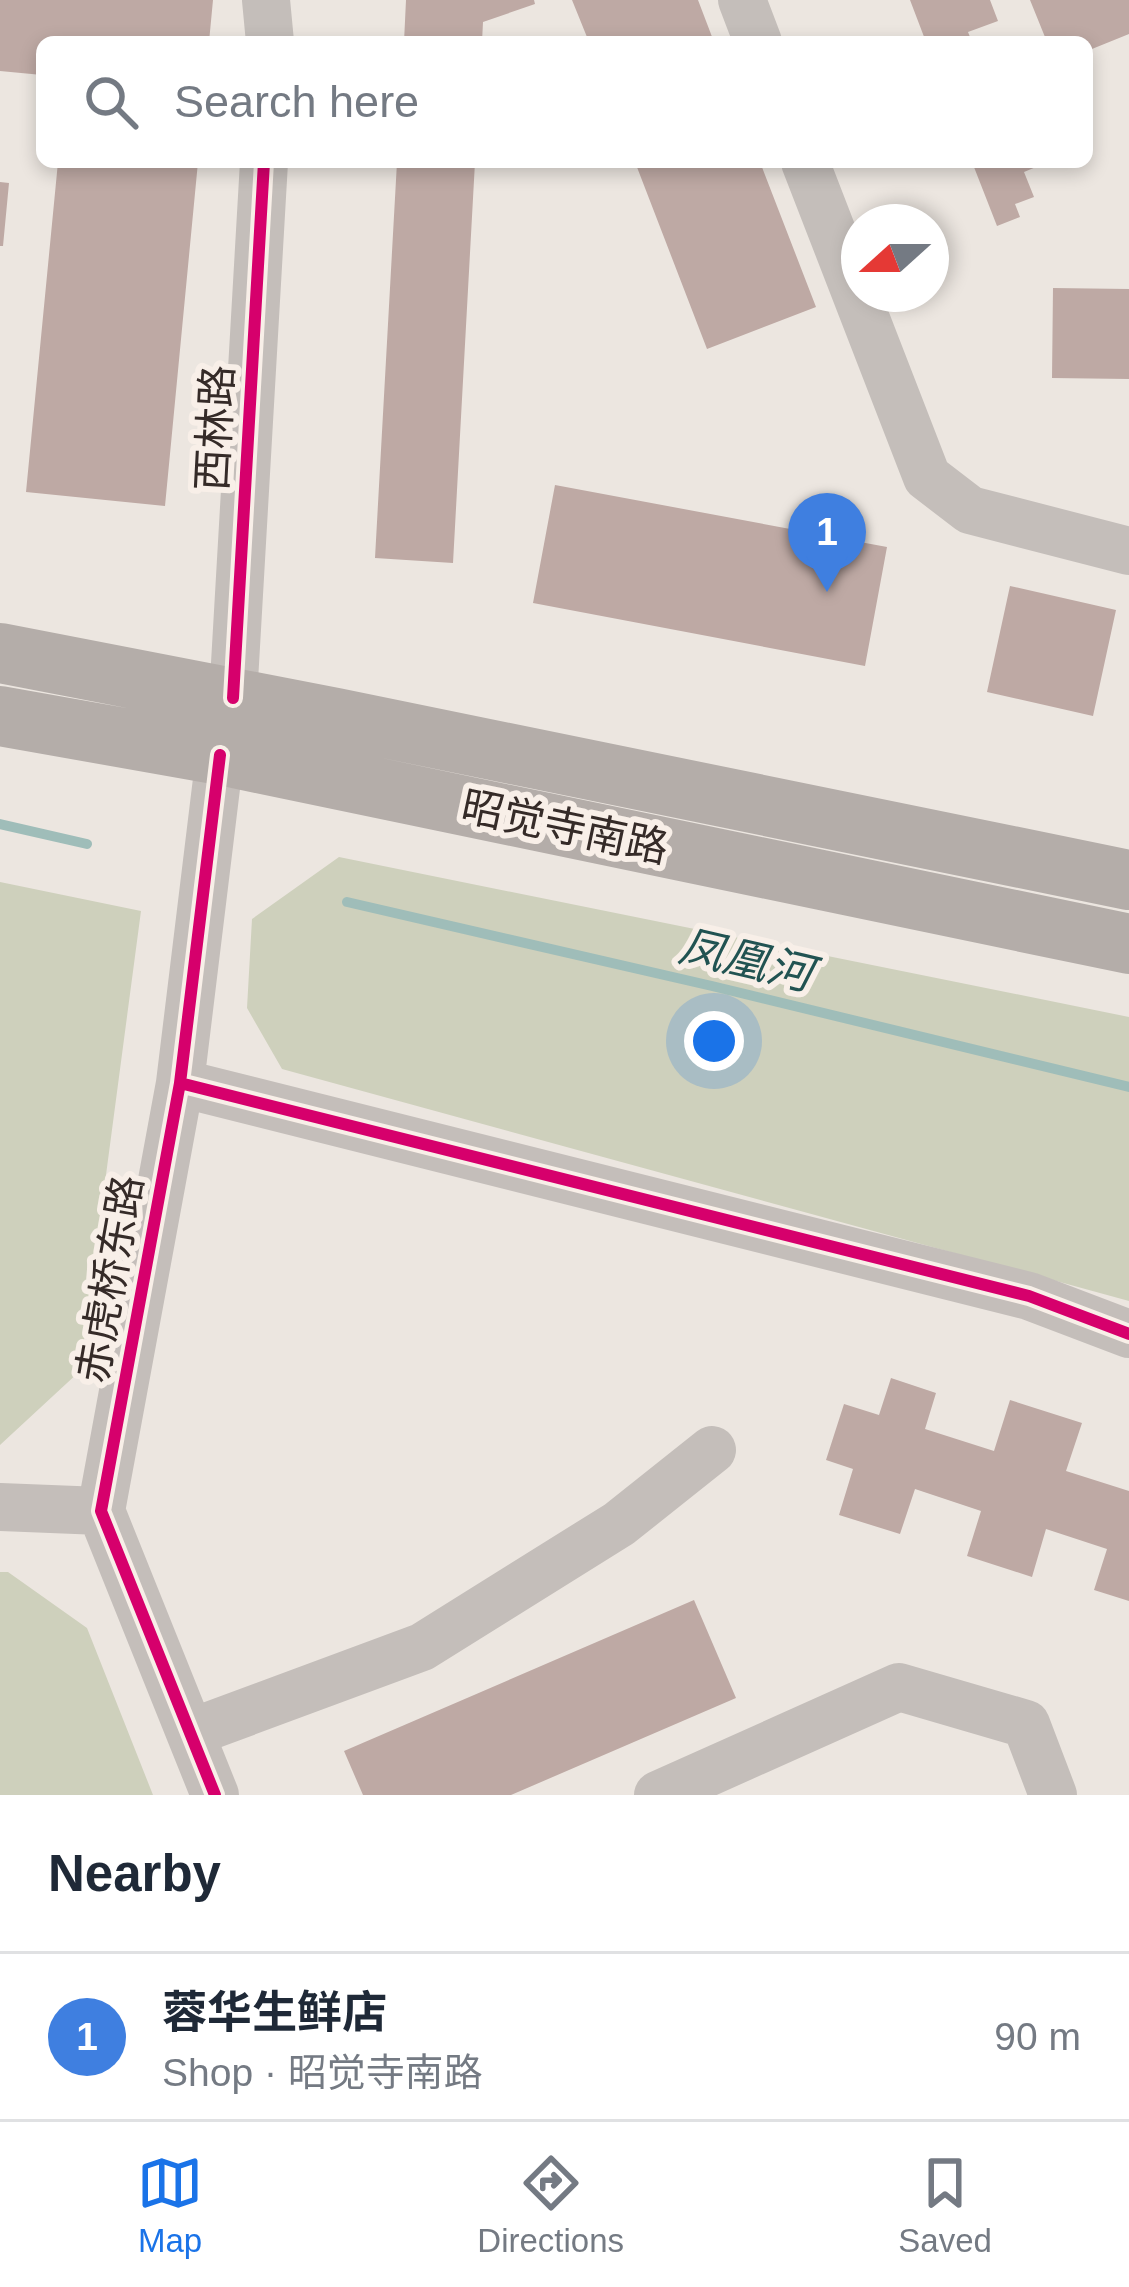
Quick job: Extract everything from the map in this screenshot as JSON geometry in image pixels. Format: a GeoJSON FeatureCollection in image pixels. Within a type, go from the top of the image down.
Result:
{"type":"FeatureCollection","features":[{"type":"Feature","properties":{"kind":"main road","name":"昭觉寺南路"},"geometry":{"type":"LineString","coordinates":[[0,653],[1129,880]]}},
{"type":"Feature","properties":{"kind":"main road","name":"昭觉寺南路"},"geometry":{"type":"LineString","coordinates":[[0,716],[220,755],[1129,944]]}},
{"type":"Feature","properties":{"kind":"street"},"geometry":{"type":"LineString","coordinates":[[266,0],[270,36]]}},
{"type":"Feature","properties":{"kind":"street"},"geometry":{"type":"LineString","coordinates":[[742,0],[756,36]]}},
{"type":"Feature","properties":{"kind":"street","name":"西林路"},"geometry":{"type":"LineString","coordinates":[[233,698],[264,168]]}},
{"type":"Feature","properties":{"kind":"street"},"geometry":{"type":"LineString","coordinates":[[807,168],[927,478],[970,510],[1129,551]]}},
{"type":"Feature","properties":{"kind":"street","name":"赤虎桥东路"},"geometry":{"type":"LineString","coordinates":[[101,1510],[180,1083],[220,755]]}},
{"type":"Feature","properties":{"kind":"street"},"geometry":{"type":"LineString","coordinates":[[180,1083],[1028,1296],[1129,1334]]}},
{"type":"Feature","properties":{"kind":"street"},"geometry":{"type":"LineString","coordinates":[[190,1733],[422,1647],[619,1524],[712,1450]]}},
{"type":"Feature","properties":{"kind":"street"},"geometry":{"type":"LineString","coordinates":[[0,1507],[101,1510],[215,1795]]}},
{"type":"Feature","properties":{"kind":"street"},"geometry":{"type":"LineString","coordinates":[[658,1795],[899,1687],[1026,1724],[1053,1795]]}},
{"type":"Feature","properties":{"kind":"green space"},"geometry":{"type":"Polygon","coordinates":[[[339,857],[1129,1017],[1129,1301],[282,1069],[247,1008],[252,919],[339,857]]]}},
{"type":"Feature","properties":{"kind":"green space"},"geometry":{"type":"Polygon","coordinates":[[[0,882],[141,911],[80,1371],[0,1445],[0,882]]]}},
{"type":"Feature","properties":{"kind":"green space"},"geometry":{"type":"Polygon","coordinates":[[[0,1572],[8,1572],[87,1628],[153,1795],[0,1795],[0,1572]]]}},
{"type":"Feature","properties":{"kind":"building"},"geometry":{"type":"Polygon","coordinates":[[[0,0],[213,0],[210,36],[36,36],[36,74],[0,71],[0,0]]]}},
{"type":"Feature","properties":{"kind":"building"},"geometry":{"type":"Polygon","coordinates":[[[406,0],[534,0],[535,4],[483,22],[482,36],[404,36],[406,0]]]}},
{"type":"Feature","properties":{"kind":"building"},"geometry":{"type":"Polygon","coordinates":[[[572,0],[698,0],[712,36],[587,36],[572,0]]]}},
{"type":"Feature","properties":{"kind":"building"},"geometry":{"type":"Polygon","coordinates":[[[910,0],[990,0],[998,21],[968,32],[970,36],[924,36],[910,0]]]}},
{"type":"Feature","properties":{"kind":"building"},"geometry":{"type":"Polygon","coordinates":[[[1030,0],[1129,0],[1129,34],[1093,49],[1093,36],[1045,36],[1030,0]]]}},
{"type":"Feature","properties":{"kind":"building"},"geometry":{"type":"Polygon","coordinates":[[[57,168],[197,168],[165,506],[26,492],[57,168]]]}},
{"type":"Feature","properties":{"kind":"building"},"geometry":{"type":"Polygon","coordinates":[[[397,168],[475,168],[453,563],[375,558],[397,168]]]}},
{"type":"Feature","properties":{"kind":"building"},"geometry":{"type":"Polygon","coordinates":[[[637,168],[762,168],[816,307],[707,349],[637,168]]]}},
{"type":"Feature","properties":{"kind":"building"},"geometry":{"type":"Polygon","coordinates":[[[974,168],[1034,168],[1024,172],[1034,197],[1015,204],[1020,217],[997,226],[974,168]]]}},
{"type":"Feature","properties":{"kind":"building"},"geometry":{"type":"Polygon","coordinates":[[[0,182],[9,183],[3,246],[0,246],[0,182]]]}},
{"type":"Feature","properties":{"kind":"building"},"geometry":{"type":"Polygon","coordinates":[[[1053,288],[1129,289],[1129,379],[1052,378],[1053,288]]]}},
{"type":"Feature","properties":{"kind":"building"},"geometry":{"type":"Polygon","coordinates":[[[555,485],[887,547],[865,666],[533,603],[555,485]]]}},
{"type":"Feature","properties":{"kind":"building"},"geometry":{"type":"Polygon","coordinates":[[[1010,586],[1116,610],[1093,716],[987,692],[1010,586]]]}},
{"type":"Feature","properties":{"kind":"building"},"geometry":{"type":"Polygon","coordinates":[[[891,1378],[936,1393],[925,1429],[994,1451],[1010,1400],[1082,1423],[1066,1471],[1129,1491],[1129,1601],[1094,1590],[1107,1549],[1046,1529],[1032,1577],[967,1556],[981,1511],[915,1489],[900,1534],[839,1515],[853,1469],[826,1460],[844,1404],[879,1415],[891,1378]]]}},
{"type":"Feature","properties":{"kind":"building"},"geometry":{"type":"Polygon","coordinates":[[[694,1600],[736,1698],[511,1795],[363,1795],[344,1751],[694,1600]]]}},
{"type":"Feature","properties":{"kind":"waterway","name":"凤凰河"},"geometry":{"type":"LineString","coordinates":[[0,824],[87,844]]}},
{"type":"Feature","properties":{"kind":"waterway","name":"凤凰河"},"geometry":{"type":"LineString","coordinates":[[347,902],[1129,1087]]}},
{"type":"Feature","properties":{"kind":"cycle path"},"geometry":{"type":"LineString","coordinates":[[233,698],[264,168]]}},
{"type":"Feature","properties":{"kind":"cycle path"},"geometry":{"type":"LineString","coordinates":[[215,1795],[101,1511],[180,1083],[220,755]]}},
{"type":"Feature","properties":{"kind":"cycle path"},"geometry":{"type":"LineString","coordinates":[[180,1083],[1029,1296],[1129,1334]]}},
{"type":"Feature","properties":{"kind":"place","name":"蓉华生鲜店"},"geometry":{"type":"Point","coordinates":[827,592]}}]}
